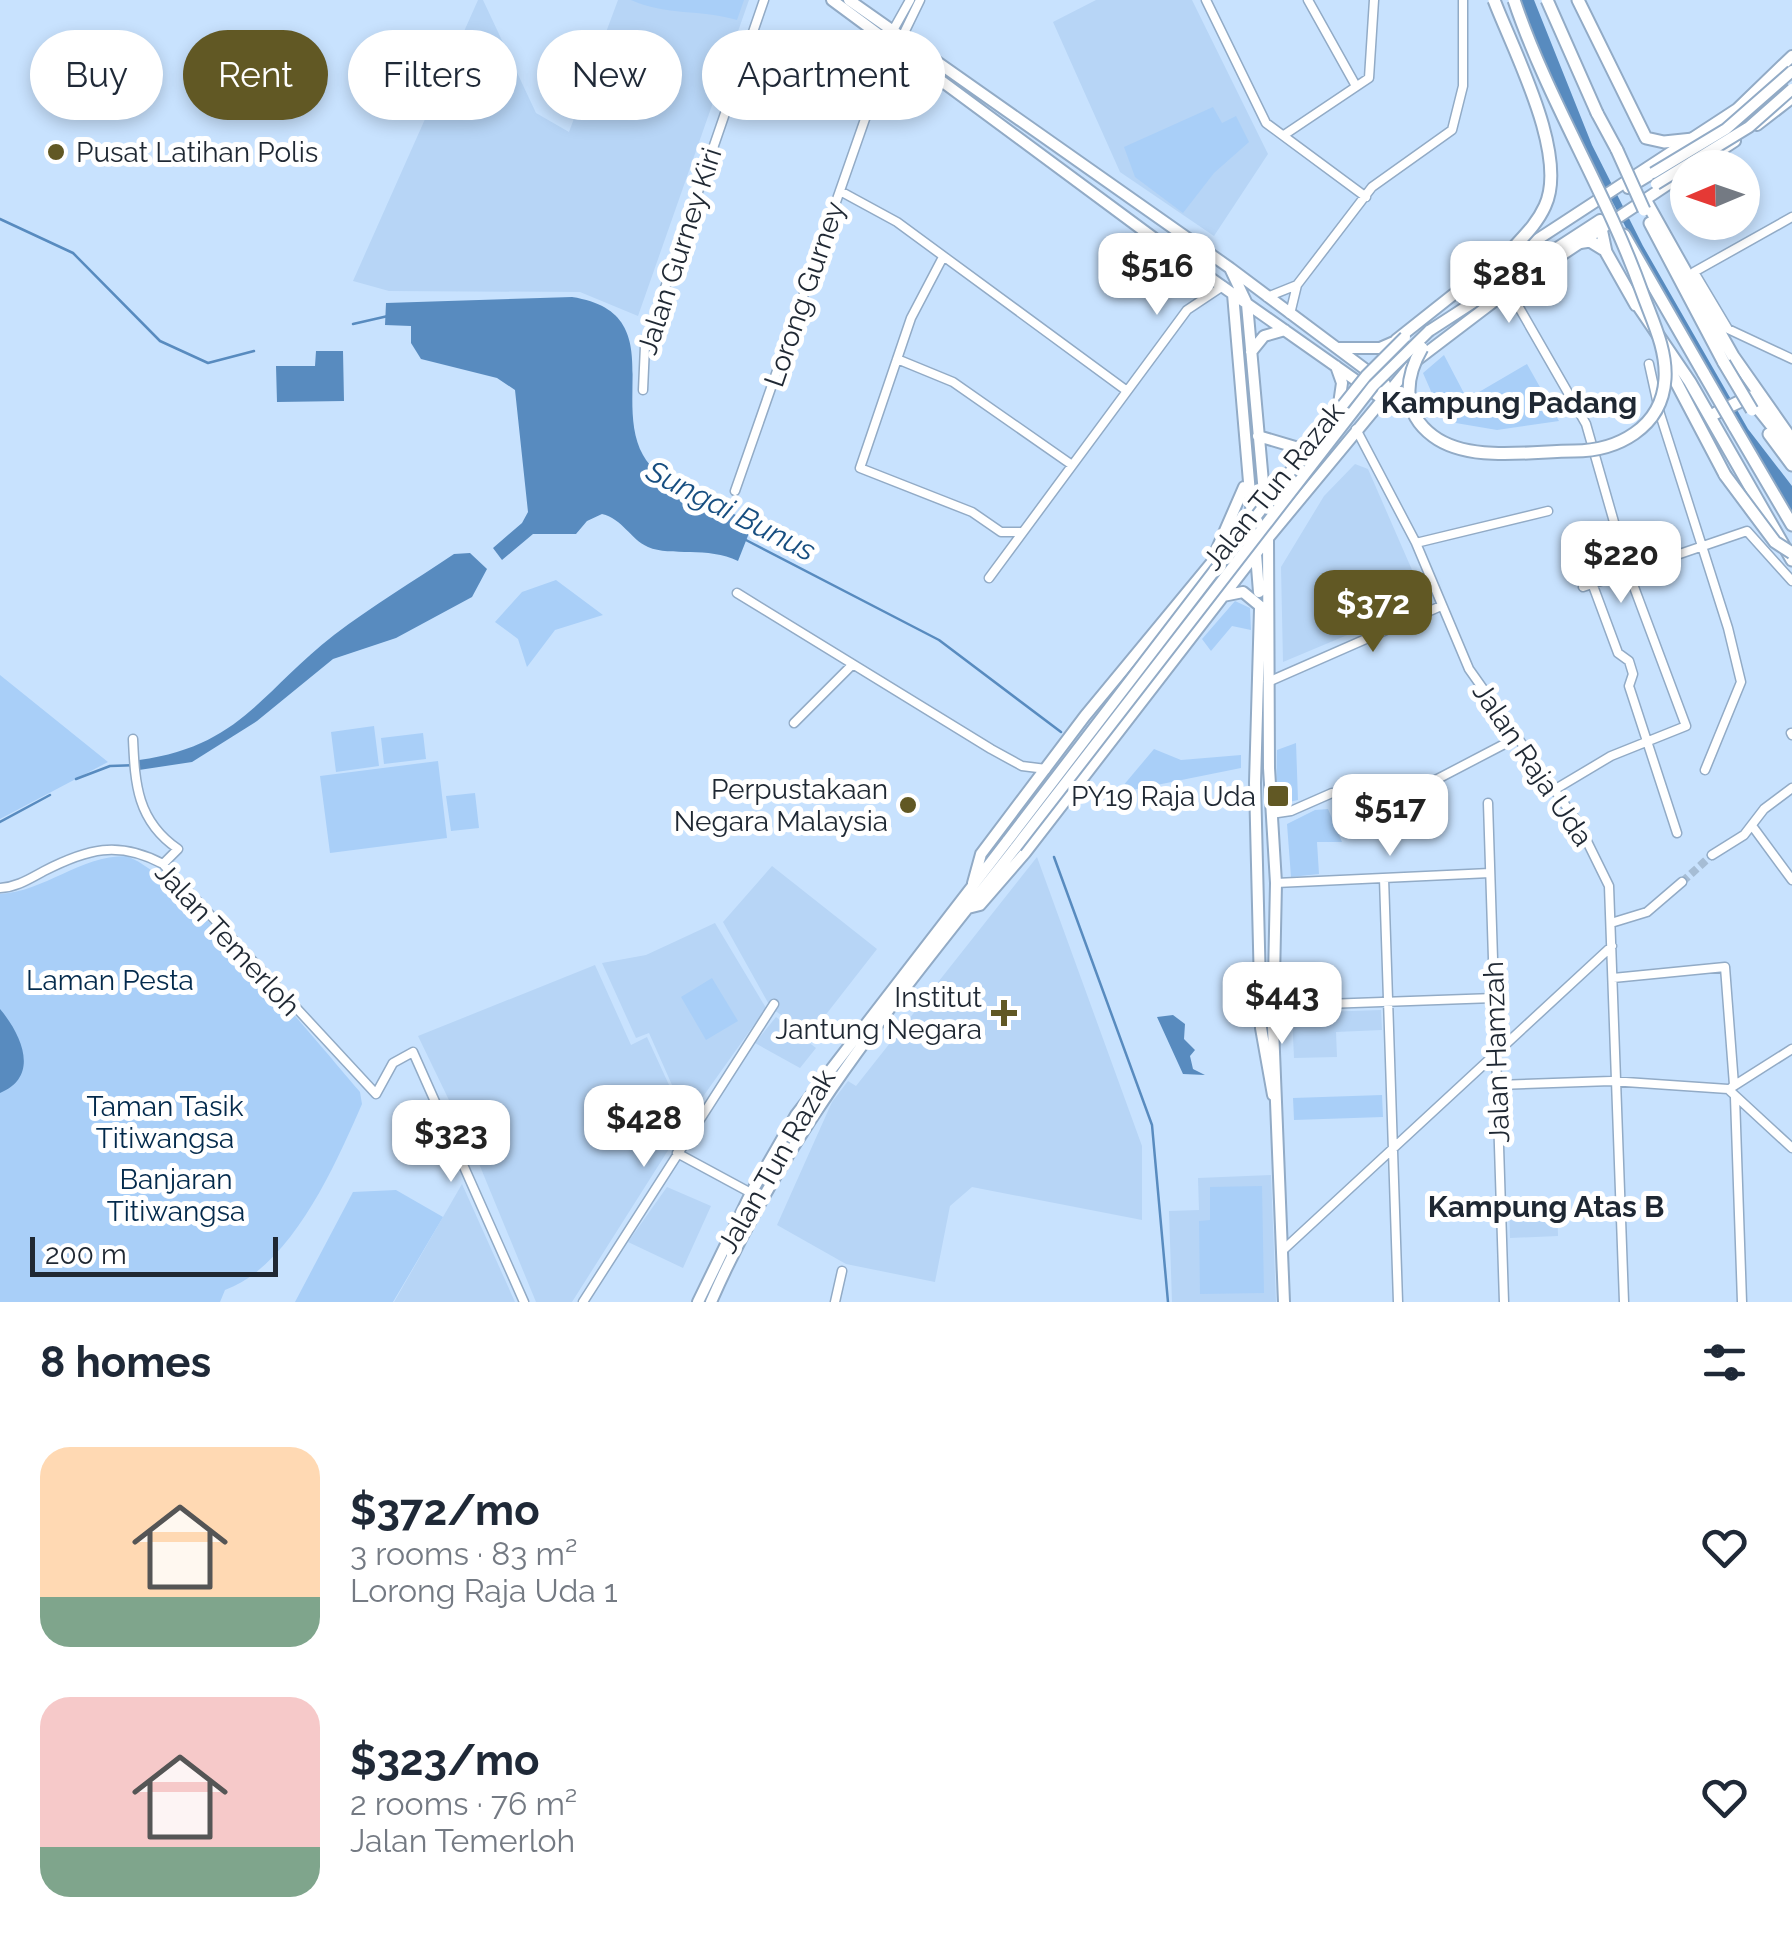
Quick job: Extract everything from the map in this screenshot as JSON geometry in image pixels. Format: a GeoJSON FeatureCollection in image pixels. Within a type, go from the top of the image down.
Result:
{"type":"FeatureCollection","features":[{"type":"Feature","properties":{"kind":"highway"},"geometry":{"type":"LineString","coordinates":[[1494,0],[1552,165],[1548,201],[1538,220],[1504,256],[1494,273]]}},
{"type":"Feature","properties":{"kind":"highway"},"geometry":{"type":"LineString","coordinates":[[1514,0],[1536,58],[1620,228],[1792,526]]}},
{"type":"Feature","properties":{"kind":"highway"},"geometry":{"type":"LineString","coordinates":[[1547,0],[1568,54],[1692,308],[1752,410],[1792,465]]}},
{"type":"Feature","properties":{"kind":"highway"},"geometry":{"type":"LineString","coordinates":[[1580,6],[1646,138],[1664,142],[1692,139]]}},
{"type":"Feature","properties":{"kind":"highway"},"geometry":{"type":"LineString","coordinates":[[1617,150],[1733,356],[1792,440]]}},
{"type":"Feature","properties":{"kind":"highway"},"geometry":{"type":"LineString","coordinates":[[1601,228],[1606,252],[1725,474],[1775,542],[1792,556]]}},
{"type":"Feature","properties":{"kind":"highway"},"geometry":{"type":"LineString","coordinates":[[1429,331],[1411,369],[1408,395],[1417,421],[1439,440],[1484,451],[1585,451],[1608,448],[1631,438],[1656,412],[1664,390],[1664,364],[1620,228]]}},
{"type":"Feature","properties":{"kind":"highway"},"geometry":{"type":"LineString","coordinates":[[1577,244],[1590,241],[1606,252]]}},
{"type":"Feature","properties":{"kind":"highway"},"geometry":{"type":"LineString","coordinates":[[1635,302],[1703,404],[1792,556]]}},
{"type":"Feature","properties":{"kind":"highway"},"geometry":{"type":"LineString","coordinates":[[1720,412],[1749,397],[1792,451]]}},
{"type":"Feature","properties":{"kind":"highway"},"geometry":{"type":"LineString","coordinates":[[1703,404],[1720,412]]}},
{"type":"Feature","properties":{"kind":"highway"},"geometry":{"type":"LineString","coordinates":[[1719,430],[1720,412]]}},
{"type":"Feature","properties":{"kind":"main road"},"geometry":{"type":"LineString","coordinates":[[832,0],[880,30]]}},
{"type":"Feature","properties":{"kind":"main road"},"geometry":{"type":"LineString","coordinates":[[849,0],[884,30]]}},
{"type":"Feature","properties":{"kind":"main road","name":"Jalan Tun Razak"},"geometry":{"type":"LineString","coordinates":[[973,883],[981,854],[1366,370],[1454,294],[1741,106],[1792,56]]}},
{"type":"Feature","properties":{"kind":"main road","name":"Jalan Tun Razak"},"geometry":{"type":"LineString","coordinates":[[711,1302],[750,1219],[805,1122],[1366,376],[1405,336],[1494,273],[1726,129],[1792,72]]}},
{"type":"Feature","properties":{"kind":"main road"},"geometry":{"type":"LineString","coordinates":[[945,74],[1230,268],[1390,388]]}},
{"type":"Feature","properties":{"kind":"main road"},"geometry":{"type":"LineString","coordinates":[[945,77],[1247,304],[1381,398]]}},
{"type":"Feature","properties":{"kind":"main road","name":"Jalan Tun Razak"},"geometry":{"type":"LineString","coordinates":[[698,1302],[750,1193],[817,1084],[1372,386],[1429,331],[1532,261],[1749,127],[1792,89]]}},
{"type":"Feature","properties":{"kind":"main road","name":"Jalan Tun Razak"},"geometry":{"type":"LineString","coordinates":[[1717,150],[1792,98]]}},
{"type":"Feature","properties":{"kind":"main road","name":"Jalan Tun Razak"},"geometry":{"type":"LineString","coordinates":[[968,908],[980,905],[1025,853],[1184,651],[1256,552],[1390,388],[1433,345],[1670,182]]}},
{"type":"Feature","properties":{"kind":"main road"},"geometry":{"type":"LineString","coordinates":[[1230,268],[1247,304],[1268,538],[1267,662],[1262,682],[1276,884],[1277,1100],[1284,1302]]}},
{"type":"Feature","properties":{"kind":"main road"},"geometry":{"type":"LineString","coordinates":[[1228,290],[1260,606],[1260,1002],[1263,1052],[1270,1091],[1277,1100]]}},
{"type":"Feature","properties":{"kind":"main road"},"geometry":{"type":"LineString","coordinates":[[1251,352],[1264,336],[1285,330]]}},
{"type":"Feature","properties":{"kind":"main road"},"geometry":{"type":"LineString","coordinates":[[1333,347],[1370,349],[1396,341]]}},
{"type":"Feature","properties":{"kind":"main road"},"geometry":{"type":"LineString","coordinates":[[1336,365],[1342,383],[1339,404]]}},
{"type":"Feature","properties":{"kind":"main road"},"geometry":{"type":"LineString","coordinates":[[1258,436],[1302,449]]}},
{"type":"Feature","properties":{"kind":"main road"},"geometry":{"type":"LineString","coordinates":[[1205,572],[1237,512],[1247,473]]}},
{"type":"Feature","properties":{"kind":"main road"},"geometry":{"type":"LineString","coordinates":[[1223,596],[1244,592],[1260,606]]}},
{"type":"Feature","properties":{"kind":"main road"},"geometry":{"type":"LineString","coordinates":[[1163,624],[1178,620],[1185,624],[1188,637],[1184,651]]}},
{"type":"Feature","properties":{"kind":"street","name":"Jalan Gurney Kiri"},"geometry":{"type":"LineString","coordinates":[[643,390],[645,346],[764,0]]}},
{"type":"Feature","properties":{"kind":"street"},"geometry":{"type":"LineString","coordinates":[[898,30],[910,0]]}},
{"type":"Feature","properties":{"kind":"street"},"geometry":{"type":"LineString","coordinates":[[900,30],[920,0]]}},
{"type":"Feature","properties":{"kind":"street"},"geometry":{"type":"LineString","coordinates":[[1206,0],[1266,123],[1366,196]]}},
{"type":"Feature","properties":{"kind":"street"},"geometry":{"type":"LineString","coordinates":[[1308,0],[1356,86]]}},
{"type":"Feature","properties":{"kind":"street"},"geometry":{"type":"LineString","coordinates":[[1284,135],[1373,70],[1374,0]]}},
{"type":"Feature","properties":{"kind":"street"},"geometry":{"type":"LineString","coordinates":[[1290,314],[1297,285],[1366,196],[1452,130],[1463,86],[1463,0]]}},
{"type":"Feature","properties":{"kind":"street"},"geometry":{"type":"LineString","coordinates":[[1778,71],[1792,98]]}},
{"type":"Feature","properties":{"kind":"street","name":"Lorong Gurney"},"geometry":{"type":"LineString","coordinates":[[736,490],[865,120]]}},
{"type":"Feature","properties":{"kind":"street"},"geometry":{"type":"LineString","coordinates":[[840,192],[897,222],[1127,390]]}},
{"type":"Feature","properties":{"kind":"street"},"geometry":{"type":"LineString","coordinates":[[1792,216],[1694,272],[1728,329],[1792,359]]}},
{"type":"Feature","properties":{"kind":"street"},"geometry":{"type":"LineString","coordinates":[[944,257],[916,304],[860,468],[972,512],[1001,532],[1020,532]]}},
{"type":"Feature","properties":{"kind":"street"},"geometry":{"type":"LineString","coordinates":[[1267,297],[1297,285]]}},
{"type":"Feature","properties":{"kind":"street"},"geometry":{"type":"LineString","coordinates":[[989,578],[1186,310],[1228,290]]}},
{"type":"Feature","properties":{"kind":"street"},"geometry":{"type":"LineString","coordinates":[[1509,290],[1580,410],[1628,571],[1686,726],[1612,756],[1554,790]]}},
{"type":"Feature","properties":{"kind":"street"},"geometry":{"type":"LineString","coordinates":[[897,360],[951,381],[1072,465]]}},
{"type":"Feature","properties":{"kind":"street"},"geometry":{"type":"LineString","coordinates":[[1649,364],[1741,682],[1705,770]]}},
{"type":"Feature","properties":{"kind":"street","name":"Jalan Raja Uda"},"geometry":{"type":"LineString","coordinates":[[1356,429],[1416,543],[1469,669],[1578,824],[1605,876],[1611,923],[1624,1302]]}},
{"type":"Feature","properties":{"kind":"street"},"geometry":{"type":"LineString","coordinates":[[1416,543],[1548,512]]}},
{"type":"Feature","properties":{"kind":"street"},"geometry":{"type":"LineString","coordinates":[[1677,832],[1629,686],[1633,674],[1629,661],[1618,653],[1588,585],[1699,545],[1750,532],[1792,581]]}},
{"type":"Feature","properties":{"kind":"street"},"geometry":{"type":"LineString","coordinates":[[736,593],[1022,766],[1031,774],[1032,788]]}},
{"type":"Feature","properties":{"kind":"street"},"geometry":{"type":"LineString","coordinates":[[1262,682],[1441,606]]}},
{"type":"Feature","properties":{"kind":"street"},"geometry":{"type":"LineString","coordinates":[[1267,662],[1290,669]]}},
{"type":"Feature","properties":{"kind":"street"},"geometry":{"type":"LineString","coordinates":[[794,723],[852,665]]}},
{"type":"Feature","properties":{"kind":"street"},"geometry":{"type":"LineString","coordinates":[[1424,786],[1516,738]]}},
{"type":"Feature","properties":{"kind":"street"},"geometry":{"type":"LineString","coordinates":[[133,739],[137,796],[146,818],[178,850],[163,864]]}},
{"type":"Feature","properties":{"kind":"street"},"geometry":{"type":"LineString","coordinates":[[1022,766],[1046,770]]}},
{"type":"Feature","properties":{"kind":"street"},"geometry":{"type":"LineString","coordinates":[[1712,855],[1752,827],[1764,808],[1792,788]]}},
{"type":"Feature","properties":{"kind":"street"},"geometry":{"type":"LineString","coordinates":[[1271,814],[1292,811],[1332,794]]}},
{"type":"Feature","properties":{"kind":"street","name":"Jalan Hamzah"},"geometry":{"type":"LineString","coordinates":[[1488,803],[1504,1302]]}},
{"type":"Feature","properties":{"kind":"street"},"geometry":{"type":"LineString","coordinates":[[1752,827],[1792,880]]}},
{"type":"Feature","properties":{"kind":"street","name":"Jalan Temerloh"},"geometry":{"type":"LineString","coordinates":[[0,888],[15,886],[96,849],[133,850],[163,864],[376,1094],[393,1064],[412,1052],[524,1302]]}},
{"type":"Feature","properties":{"kind":"street"},"geometry":{"type":"LineString","coordinates":[[1276,884],[1490,873]]}},
{"type":"Feature","properties":{"kind":"street"},"geometry":{"type":"LineString","coordinates":[[1384,878],[1398,1302]]}},
{"type":"Feature","properties":{"kind":"street"},"geometry":{"type":"LineString","coordinates":[[1611,923],[1638,917],[1682,882]]}},
{"type":"Feature","properties":{"kind":"street"},"geometry":{"type":"LineString","coordinates":[[1282,1251],[1612,946]]}},
{"type":"Feature","properties":{"kind":"street"},"geometry":{"type":"LineString","coordinates":[[1613,978],[1724,968],[1742,1302]]}},
{"type":"Feature","properties":{"kind":"street"},"geometry":{"type":"LineString","coordinates":[[1260,1002],[1494,998]]}},
{"type":"Feature","properties":{"kind":"street"},"geometry":{"type":"LineString","coordinates":[[582,1302],[774,1004]]}},
{"type":"Feature","properties":{"kind":"street"},"geometry":{"type":"LineString","coordinates":[[1498,1085],[1618,1083],[1732,1090],[1792,1048]]}},
{"type":"Feature","properties":{"kind":"street"},"geometry":{"type":"LineString","coordinates":[[1732,1090],[1792,1148]]}},
{"type":"Feature","properties":{"kind":"street"},"geometry":{"type":"LineString","coordinates":[[678,1153],[750,1193]]}},
{"type":"Feature","properties":{"kind":"street"},"geometry":{"type":"LineString","coordinates":[[835,1302],[842,1271]]}},
{"type":"Feature","properties":{"kind":"shaded area"},"geometry":{"type":"Polygon","coordinates":[[[478,0],[483,0],[497,30],[465,30],[478,0]]]}},
{"type":"Feature","properties":{"kind":"shaded area"},"geometry":{"type":"Polygon","coordinates":[[[618,0],[749,0],[738,30],[702,30],[702,120],[707,120],[638,316],[580,292],[389,291],[353,281],[425,120],[517,120],[517,72],[537,120],[548,120],[569,132],[573,120],[682,120],[682,30],[607,30],[618,0]]]}},
{"type":"Feature","properties":{"kind":"shaded area"},"geometry":{"type":"Polygon","coordinates":[[[1096,0],[1192,0],[1268,154],[1214,236],[1120,172],[1053,22],[1096,0]]]}},
{"type":"Feature","properties":{"kind":"shaded area"},"geometry":{"type":"Polygon","coordinates":[[[1519,0],[1534,0],[1592,145],[1643,246],[1748,429],[1792,486],[1792,511],[1770,482],[1636,245],[1574,125],[1519,0]]]}},
{"type":"Feature","properties":{"kind":"shaded area"},"geometry":{"type":"Polygon","coordinates":[[[572,297],[602,306],[620,320],[629,339],[635,433],[652,468],[678,488],[753,523],[738,561],[715,554],[648,547],[616,520],[602,514],[587,521],[576,534],[533,534],[502,560],[493,548],[522,523],[528,512],[515,390],[497,378],[421,359],[411,343],[411,326],[385,325],[386,303],[572,297]]]}},
{"type":"Feature","properties":{"kind":"shaded area"},"geometry":{"type":"Polygon","coordinates":[[[316,351],[343,351],[344,401],[277,402],[276,366],[315,366],[316,351]]]}},
{"type":"Feature","properties":{"kind":"shaded area"},"geometry":{"type":"Polygon","coordinates":[[[1355,464],[1368,469],[1426,602],[1283,662],[1281,567],[1324,496],[1355,464]]]}},
{"type":"Feature","properties":{"kind":"shaded area"},"geometry":{"type":"Polygon","coordinates":[[[470,553],[487,569],[472,597],[396,638],[333,659],[257,721],[192,762],[139,770],[139,760],[202,743],[226,730],[348,624],[454,554],[470,553]]]}},
{"type":"Feature","properties":{"kind":"shaded area","name":"Institut Jantung Negara"},"geometry":{"type":"Polygon","coordinates":[[[1037,857],[1142,1146],[1142,1220],[972,1187],[950,1206],[935,1282],[846,1264],[777,1225],[832,1102],[848,1081],[856,1086],[1037,857]]]}},
{"type":"Feature","properties":{"kind":"shaded area"},"geometry":{"type":"Polygon","coordinates":[[[772,866],[877,949],[810,1035],[771,1008],[723,922],[772,866]]]}},
{"type":"Feature","properties":{"kind":"shaded area"},"geometry":{"type":"Polygon","coordinates":[[[715,923],[766,1008],[687,1119],[649,1033],[636,1038],[602,963],[646,955],[715,923]]]}},
{"type":"Feature","properties":{"kind":"shaded area"},"geometry":{"type":"Polygon","coordinates":[[[595,965],[631,1045],[647,1037],[686,1122],[572,1302],[536,1302],[475,1154],[418,1036],[595,965]]]}},
{"type":"Feature","properties":{"kind":"shaded area"},"geometry":{"type":"Polygon","coordinates":[[[0,1009],[15,1030],[24,1066],[13,1086],[0,1093],[0,1009]]]}},
{"type":"Feature","properties":{"kind":"shaded area"},"geometry":{"type":"Polygon","coordinates":[[[1381,1010],[1382,1030],[1336,1032],[1337,1057],[1294,1058],[1292,1013],[1381,1010]]]}},
{"type":"Feature","properties":{"kind":"shaded area"},"geometry":{"type":"Polygon","coordinates":[[[1173,1015],[1185,1024],[1184,1039],[1195,1050],[1190,1056],[1193,1069],[1205,1075],[1183,1074],[1157,1017],[1173,1015]]]}},
{"type":"Feature","properties":{"kind":"shaded area"},"geometry":{"type":"Polygon","coordinates":[[[776,1017],[816,1048],[800,1068],[755,1043],[776,1017]]]}},
{"type":"Feature","properties":{"kind":"shaded area"},"geometry":{"type":"Polygon","coordinates":[[[1271,1175],[1276,1302],[1172,1302],[1169,1211],[1199,1210],[1198,1178],[1271,1175]]]}},
{"type":"Feature","properties":{"kind":"shaded area"},"geometry":{"type":"Polygon","coordinates":[[[462,1184],[515,1302],[394,1302],[462,1184]]]}},
{"type":"Feature","properties":{"kind":"shaded area"},"geometry":{"type":"Polygon","coordinates":[[[667,1187],[711,1206],[683,1268],[628,1242],[667,1187]]]}},
{"type":"Feature","properties":{"kind":"shaded area"},"geometry":{"type":"Polygon","coordinates":[[[1557,1200],[1558,1236],[1510,1238],[1509,1201],[1557,1200]]]}},
{"type":"Feature","properties":{"kind":"green space"},"geometry":{"type":"Polygon","coordinates":[[[631,0],[744,0],[737,20],[657,8],[631,0]]]}},
{"type":"Feature","properties":{"kind":"green space"},"geometry":{"type":"Polygon","coordinates":[[[1213,107],[1222,123],[1236,116],[1249,142],[1214,173],[1183,213],[1135,177],[1124,147],[1213,107]]]}},
{"type":"Feature","properties":{"kind":"green space"},"geometry":{"type":"Polygon","coordinates":[[[1444,355],[1467,399],[1527,364],[1559,421],[1497,430],[1444,421],[1423,373],[1444,355]]]}},
{"type":"Feature","properties":{"kind":"green space"},"geometry":{"type":"Polygon","coordinates":[[[556,580],[603,615],[555,630],[527,667],[518,639],[495,622],[522,592],[556,580]]]}},
{"type":"Feature","properties":{"kind":"green space"},"geometry":{"type":"Polygon","coordinates":[[[1235,601],[1250,608],[1251,630],[1232,626],[1211,651],[1202,639],[1235,601]]]}},
{"type":"Feature","properties":{"kind":"green space"},"geometry":{"type":"Polygon","coordinates":[[[0,675],[108,762],[0,819],[0,675]]]}},
{"type":"Feature","properties":{"kind":"green space"},"geometry":{"type":"Polygon","coordinates":[[[374,726],[379,766],[336,772],[331,732],[374,726]]]}},
{"type":"Feature","properties":{"kind":"green space"},"geometry":{"type":"Polygon","coordinates":[[[423,733],[426,759],[384,764],[381,738],[423,733]]]}},
{"type":"Feature","properties":{"kind":"green space"},"geometry":{"type":"Polygon","coordinates":[[[1296,743],[1298,800],[1280,804],[1276,800],[1277,750],[1296,743]]]}},
{"type":"Feature","properties":{"kind":"green space"},"geometry":{"type":"Polygon","coordinates":[[[1154,749],[1181,760],[1241,755],[1241,768],[1117,793],[1154,749]]]}},
{"type":"Feature","properties":{"kind":"green space"},"geometry":{"type":"Polygon","coordinates":[[[438,761],[447,838],[330,853],[320,776],[438,761]]]}},
{"type":"Feature","properties":{"kind":"green space"},"geometry":{"type":"Polygon","coordinates":[[[475,793],[479,828],[451,831],[446,796],[475,793]]]}},
{"type":"Feature","properties":{"kind":"green space"},"geometry":{"type":"Polygon","coordinates":[[[1328,809],[1342,842],[1317,842],[1319,874],[1291,877],[1287,824],[1315,810],[1328,809]]]}},
{"type":"Feature","properties":{"kind":"green space","name":"Taman Tasik Titiwangsa"},"geometry":{"type":"Polygon","coordinates":[[[126,856],[150,869],[212,925],[360,1092],[362,1104],[324,1184],[290,1237],[249,1278],[225,1290],[220,1302],[0,1302],[0,894],[32,887],[93,862],[126,856]]]}},
{"type":"Feature","properties":{"kind":"green space"},"geometry":{"type":"Polygon","coordinates":[[[712,978],[738,1021],[706,1040],[681,997],[712,978]]]}},
{"type":"Feature","properties":{"kind":"green space"},"geometry":{"type":"Polygon","coordinates":[[[1382,1095],[1383,1117],[1294,1120],[1293,1098],[1382,1095]]]}},
{"type":"Feature","properties":{"kind":"green space"},"geometry":{"type":"Polygon","coordinates":[[[1262,1186],[1264,1293],[1200,1294],[1199,1221],[1210,1220],[1210,1187],[1262,1186]]]}},
{"type":"Feature","properties":{"kind":"green space"},"geometry":{"type":"Polygon","coordinates":[[[396,1190],[443,1217],[393,1302],[295,1302],[353,1192],[396,1190]]]}},
{"type":"Feature","properties":{"kind":"waterway","name":"Sungai Bunus"},"geometry":{"type":"LineString","coordinates":[[0,219],[73,253],[160,341],[208,363],[254,351]]}},
{"type":"Feature","properties":{"kind":"waterway","name":"Sungai Bunus"},"geometry":{"type":"LineString","coordinates":[[353,324],[388,316]]}},
{"type":"Feature","properties":{"kind":"waterway","name":"Sungai Bunus"},"geometry":{"type":"LineString","coordinates":[[744,539],[939,640],[1061,732]]}},
{"type":"Feature","properties":{"kind":"waterway"},"geometry":{"type":"LineString","coordinates":[[76,779],[110,766],[139,765]]}},
{"type":"Feature","properties":{"kind":"waterway"},"geometry":{"type":"LineString","coordinates":[[0,822],[50,795]]}},
{"type":"Feature","properties":{"kind":"waterway","name":"Sungai Bunus"},"geometry":{"type":"LineString","coordinates":[[1054,857],[1152,1125],[1168,1302]]}},
{"type":"Feature","properties":{"kind":"tunnel"},"geometry":{"type":"LineString","coordinates":[[1682,882],[1712,855]]}},
{"type":"Feature","properties":{"kind":"place","name":"Pusat Latihan Polis"},"geometry":{"type":"Point","coordinates":[56,152]}},
{"type":"Feature","properties":{"kind":"place","name":"PY19 Raja Uda"},"geometry":{"type":"Point","coordinates":[1278,796]}},
{"type":"Feature","properties":{"kind":"place","name":"Perpustakaan Negara Malaysia"},"geometry":{"type":"Point","coordinates":[908,805]}},
{"type":"Feature","properties":{"kind":"place","name":"Institut Jantung Negara"},"geometry":{"type":"Point","coordinates":[1004,1013]}},
{"type":"Feature","properties":{"kind":"district","name":"Kampung Padang"},"geometry":{"type":"Point","coordinates":[1509,403]}},
{"type":"Feature","properties":{"kind":"district","name":"Kampung Atas B"},"geometry":{"type":"Point","coordinates":[1546,1207]}},
{"type":"Feature","properties":{"kind":"park label","name":"Laman Pesta"},"geometry":{"type":"Point","coordinates":[110,980]}},
{"type":"Feature","properties":{"kind":"park label","name":"Banjaran Titiwangsa"},"geometry":{"type":"Point","coordinates":[176,1195]}}]}
